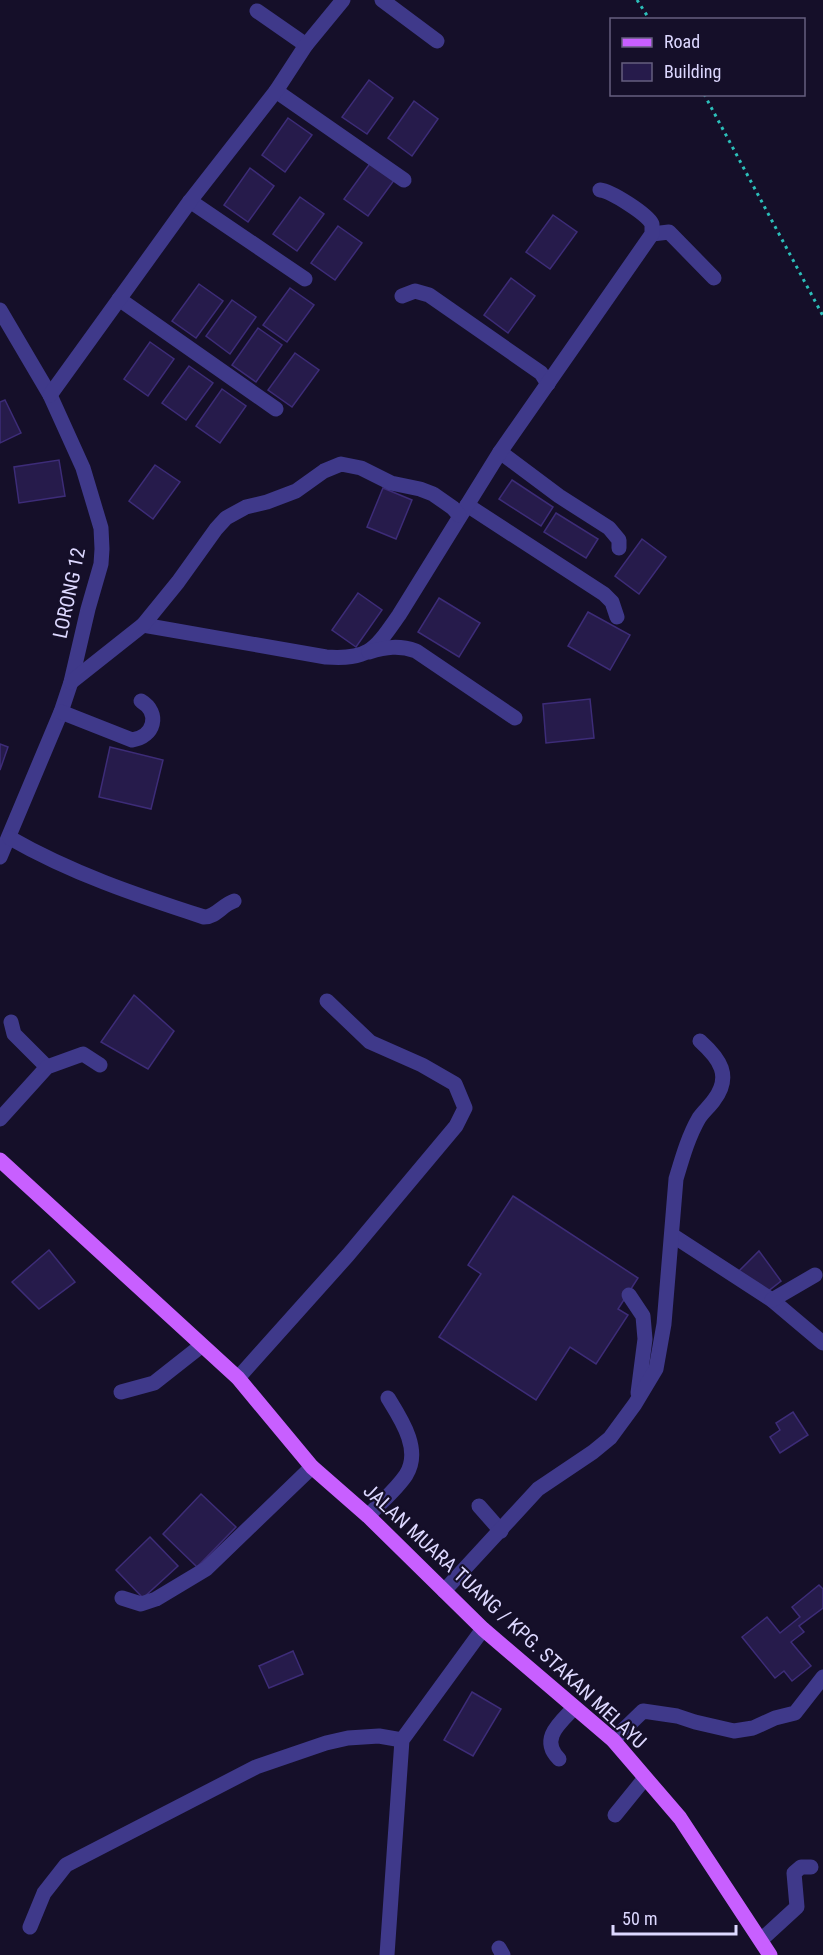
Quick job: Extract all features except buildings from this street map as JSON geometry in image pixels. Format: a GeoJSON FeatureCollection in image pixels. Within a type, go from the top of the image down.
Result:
{"type":"FeatureCollection","features":[{"type":"Feature","properties":{"kind":"main road","name":"JALAN MUARA TUANG / KPG. STAKAN MELAYU"},"geometry":{"type":"LineString","coordinates":[[2,1164],[238,1378],[312,1467],[368,1516],[483,1629],[613,1740],[680,1818],[770,1955]]}},
{"type":"Feature","properties":{"kind":"street"},"geometry":{"type":"LineString","coordinates":[[50,395],[190,201],[276,91],[306,45],[343,0]]}},
{"type":"Feature","properties":{"kind":"street"},"geometry":{"type":"LineString","coordinates":[[382,0],[438,41]]}},
{"type":"Feature","properties":{"kind":"street"},"geometry":{"type":"LineString","coordinates":[[257,11],[306,45]]}},
{"type":"Feature","properties":{"kind":"street"},"geometry":{"type":"LineString","coordinates":[[276,91],[404,180]]}},
{"type":"Feature","properties":{"kind":"street"},"geometry":{"type":"LineString","coordinates":[[369,652],[399,615],[500,452],[652,234],[652,225],[648,219],[617,195],[600,190]]}},
{"type":"Feature","properties":{"kind":"street"},"geometry":{"type":"LineString","coordinates":[[190,201],[305,279]]}},
{"type":"Feature","properties":{"kind":"street"},"geometry":{"type":"LineString","coordinates":[[652,234],[669,232],[714,278]]}},
{"type":"Feature","properties":{"kind":"street"},"geometry":{"type":"LineString","coordinates":[[402,296],[415,291],[429,295],[542,373],[548,384]]}},
{"type":"Feature","properties":{"kind":"street"},"geometry":{"type":"LineString","coordinates":[[119,299],[276,409]]}},
{"type":"Feature","properties":{"kind":"street","name":"LORONG 12"},"geometry":{"type":"LineString","coordinates":[[0,310],[7,336],[50,395],[83,468],[101,528],[101,564],[71,682],[10,838],[0,857]]}},
{"type":"Feature","properties":{"kind":"street"},"geometry":{"type":"LineString","coordinates":[[500,452],[559,496],[609,528],[619,540],[619,548]]}},
{"type":"Feature","properties":{"kind":"street"},"geometry":{"type":"LineString","coordinates":[[71,682],[143,625],[226,518],[246,507],[296,491],[324,471],[341,464],[361,468],[391,483],[434,494],[463,510],[604,594],[612,602],[617,617]]}},
{"type":"Feature","properties":{"kind":"street"},"geometry":{"type":"LineString","coordinates":[[143,625],[348,659],[386,647],[403,646],[416,651],[515,718]]}},
{"type":"Feature","properties":{"kind":"street"},"geometry":{"type":"LineString","coordinates":[[61,712],[122,737],[139,739],[150,729],[153,722],[153,713],[148,705],[141,701]]}},
{"type":"Feature","properties":{"kind":"street"},"geometry":{"type":"LineString","coordinates":[[10,838],[65,867],[104,884],[204,917],[214,915],[234,901]]}},
{"type":"Feature","properties":{"kind":"street"},"geometry":{"type":"LineString","coordinates":[[238,1378],[348,1255],[456,1126],[465,1108],[454,1084],[422,1065],[370,1042],[327,1001]]}},
{"type":"Feature","properties":{"kind":"street"},"geometry":{"type":"LineString","coordinates":[[11,1022],[15,1034],[47,1067]]}},
{"type":"Feature","properties":{"kind":"street"},"geometry":{"type":"LineString","coordinates":[[444,1591],[538,1489],[610,1438],[635,1404],[656,1369],[664,1324],[676,1179],[682,1157],[699,1117],[714,1101],[723,1086],[722,1069],[711,1051],[700,1041]]}},
{"type":"Feature","properties":{"kind":"street"},"geometry":{"type":"LineString","coordinates":[[0,1119],[47,1067],[83,1054],[100,1065]]}},
{"type":"Feature","properties":{"kind":"street"},"geometry":{"type":"LineString","coordinates":[[672,1235],[772,1300],[823,1343]]}},
{"type":"Feature","properties":{"kind":"street"},"geometry":{"type":"LineString","coordinates":[[772,1300],[815,1275]]}},
{"type":"Feature","properties":{"kind":"street"},"geometry":{"type":"LineString","coordinates":[[629,1295],[643,1316],[645,1338],[642,1370],[635,1404]]}},
{"type":"Feature","properties":{"kind":"street"},"geometry":{"type":"LineString","coordinates":[[121,1392],[154,1383],[201,1346]]}},
{"type":"Feature","properties":{"kind":"street"},"geometry":{"type":"LineString","coordinates":[[368,1516],[406,1475],[412,1461],[410,1442],[402,1420],[388,1398]]}},
{"type":"Feature","properties":{"kind":"street"},"geometry":{"type":"LineString","coordinates":[[122,1598],[141,1604],[156,1599],[206,1569],[312,1467]]}},
{"type":"Feature","properties":{"kind":"street"},"geometry":{"type":"LineString","coordinates":[[479,1506],[501,1531]]}},
{"type":"Feature","properties":{"kind":"street"},"geometry":{"type":"LineString","coordinates":[[387,1955],[402,1740],[483,1629]]}},
{"type":"Feature","properties":{"kind":"street"},"geometry":{"type":"LineString","coordinates":[[613,1740],[643,1711],[677,1716],[734,1731],[753,1728],[775,1718],[795,1713],[823,1677]]}},
{"type":"Feature","properties":{"kind":"street"},"geometry":{"type":"LineString","coordinates":[[559,1759],[553,1753],[550,1745],[551,1736],[574,1708]]}},
{"type":"Feature","properties":{"kind":"street"},"geometry":{"type":"LineString","coordinates":[[30,1927],[44,1893],[66,1865],[256,1767],[326,1743],[348,1738],[379,1736],[402,1740]]}},
{"type":"Feature","properties":{"kind":"street"},"geometry":{"type":"LineString","coordinates":[[615,1815],[645,1778]]}},
{"type":"Feature","properties":{"kind":"street"},"geometry":{"type":"LineString","coordinates":[[761,1940],[797,1907],[794,1873],[801,1867],[811,1867]]}},
{"type":"Feature","properties":{"kind":"path"},"geometry":{"type":"LineString","coordinates":[[636,0],[649,18]]}},
{"type":"Feature","properties":{"kind":"path"},"geometry":{"type":"LineString","coordinates":[[705,96],[823,316]]}}]}
